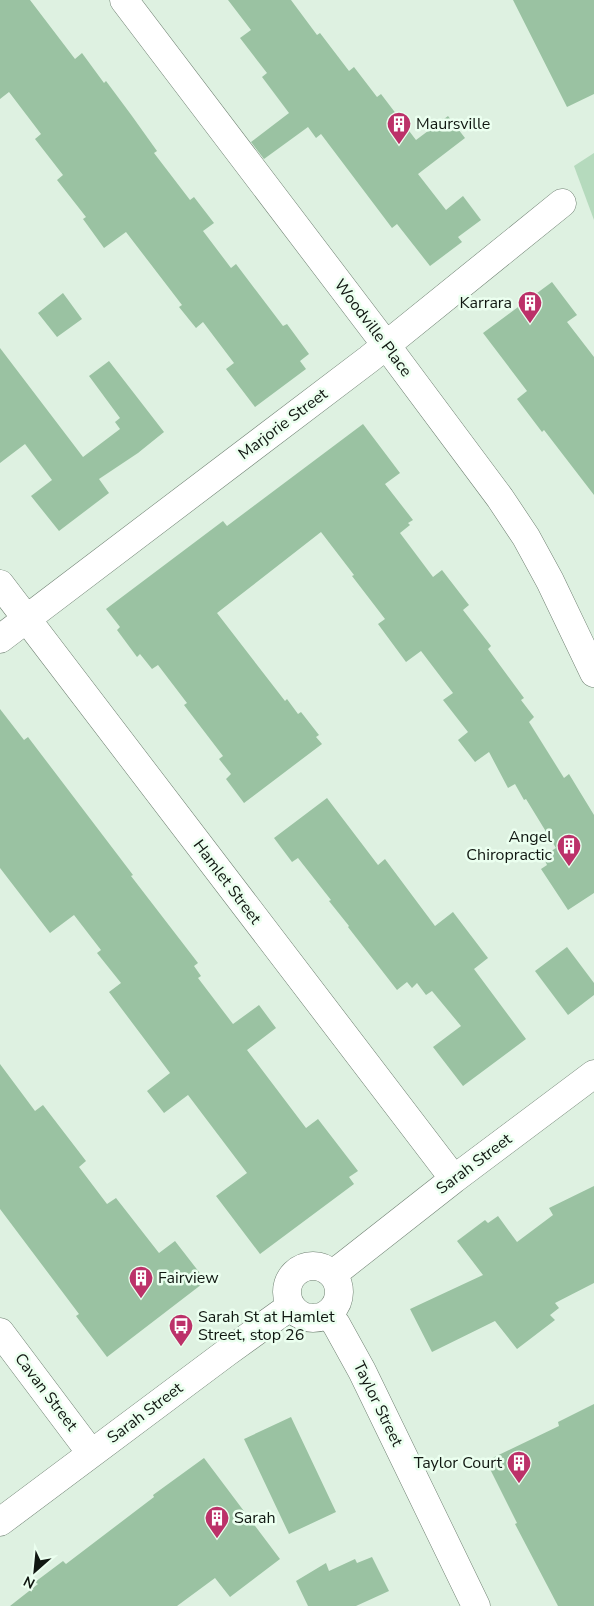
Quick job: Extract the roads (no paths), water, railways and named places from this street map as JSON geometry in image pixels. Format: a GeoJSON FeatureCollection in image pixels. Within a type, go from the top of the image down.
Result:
{"type":"FeatureCollection","features":[{"type":"Feature","properties":{"kind":"street","name":"Woodville Place"},"geometry":{"type":"LineString","coordinates":[[124,0],[500,498],[526,537],[550,581],[594,673]]}},
{"type":"Feature","properties":{"kind":"street","name":"Marjorie Street"},"geometry":{"type":"LineString","coordinates":[[0,639],[386,345],[562,202]]}},
{"type":"Feature","properties":{"kind":"street","name":"Hamlet Street"},"geometry":{"type":"LineString","coordinates":[[0,584],[454,1179]]}},
{"type":"Feature","properties":{"kind":"street","name":"Sarah Street"},"geometry":{"type":"LineString","coordinates":[[332,1274],[594,1074]]}},
{"type":"Feature","properties":{"kind":"street"},"geometry":{"type":"LineString","coordinates":[[308,1266],[317,1266],[325,1269],[337,1280],[339,1296],[333,1309],[320,1318],[303,1316],[291,1306],[287,1298],[288,1282],[293,1274],[300,1269],[308,1266]]}},
{"type":"Feature","properties":{"kind":"street","name":"Sarah Street"},"geometry":{"type":"LineString","coordinates":[[0,1522],[291,1306]]}},
{"type":"Feature","properties":{"kind":"street","name":"Taylor Street"},"geometry":{"type":"LineString","coordinates":[[327,1314],[336,1324],[362,1371],[476,1606]]}},
{"type":"Feature","properties":{"kind":"street","name":"Cavan Street"},"geometry":{"type":"LineString","coordinates":[[0,1332],[91,1453]]}},
{"type":"Feature","properties":{"kind":"place","name":"Maursville"},"geometry":{"type":"Point","coordinates":[399,145]}},
{"type":"Feature","properties":{"kind":"place","name":"Karrara"},"geometry":{"type":"Point","coordinates":[530,324]}},
{"type":"Feature","properties":{"kind":"place","name":"Angel Chiropractic"},"geometry":{"type":"Point","coordinates":[569,867]}},
{"type":"Feature","properties":{"kind":"place","name":"Fairview"},"geometry":{"type":"Point","coordinates":[141,1299]}},
{"type":"Feature","properties":{"kind":"place","name":"Sarah St at Hamlet Street, stop 26"},"geometry":{"type":"Point","coordinates":[181,1347]}},
{"type":"Feature","properties":{"kind":"place","name":"Taylor Court"},"geometry":{"type":"Point","coordinates":[519,1484]}},
{"type":"Feature","properties":{"kind":"place","name":"Sarah"},"geometry":{"type":"Point","coordinates":[217,1539]}}]}
